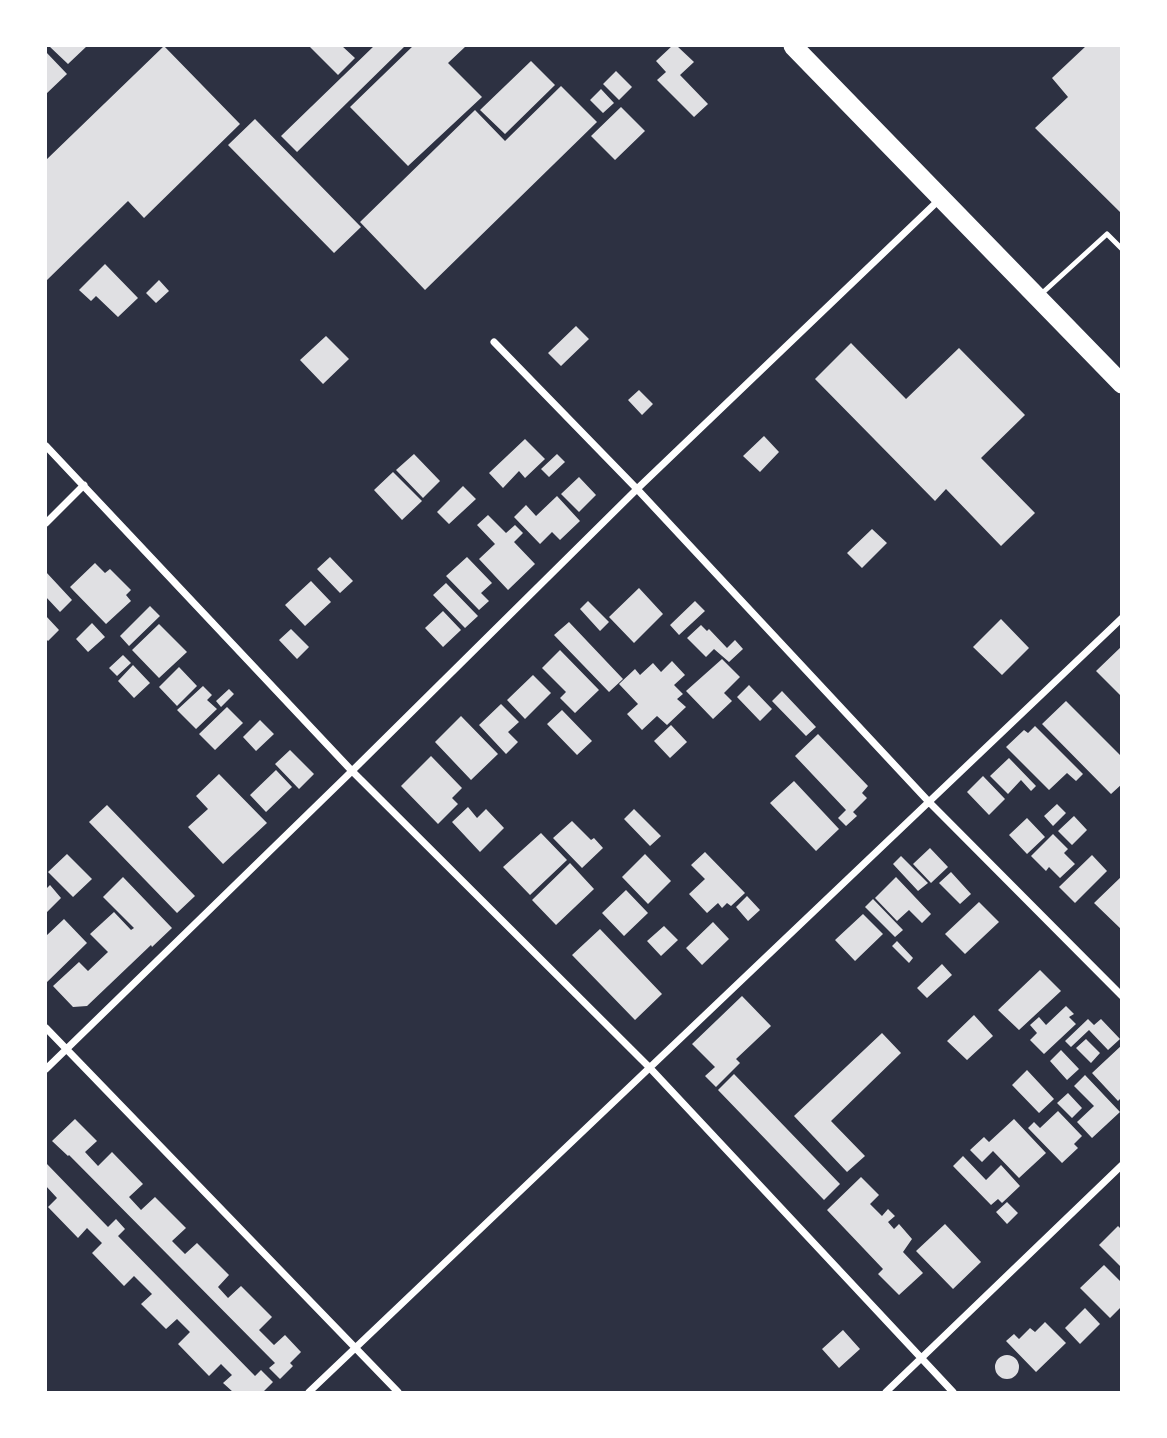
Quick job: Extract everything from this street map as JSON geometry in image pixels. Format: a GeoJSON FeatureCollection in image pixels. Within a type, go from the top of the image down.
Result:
{"type":"FeatureCollection","features":[{"type":"Feature","properties":{"kind":"highway"},"geometry":{"type":"LineString","coordinates":[[793,46],[1122,384]]}},
{"type":"Feature","properties":{"kind":"street"},"geometry":{"type":"LineString","coordinates":[[46,1069],[637,489],[941,198]]}},
{"type":"Feature","properties":{"kind":"street"},"geometry":{"type":"LineString","coordinates":[[494,342],[637,489],[929,802],[1122,996]]}},
{"type":"Feature","properties":{"kind":"street"},"geometry":{"type":"LineString","coordinates":[[46,446],[352,771],[649,1067],[953,1392]]}},
{"type":"Feature","properties":{"kind":"street"},"geometry":{"type":"LineString","coordinates":[[46,523],[85,485]]}},
{"type":"Feature","properties":{"kind":"street"},"geometry":{"type":"LineString","coordinates":[[309,1392],[1122,618]]}},
{"type":"Feature","properties":{"kind":"street"},"geometry":{"type":"LineString","coordinates":[[46,1028],[398,1392]]}},
{"type":"Feature","properties":{"kind":"street"},"geometry":{"type":"LineString","coordinates":[[886,1392],[1122,1166]]}},
{"type":"Feature","properties":{"kind":"lane"},"geometry":{"type":"LineString","coordinates":[[1038,298],[1107,234],[1122,249]]}},
{"type":"Feature","properties":{"kind":"building"},"geometry":{"type":"Polygon","coordinates":[[[49,46],[87,46],[68,64],[49,46]]]}},
{"type":"Feature","properties":{"kind":"building"},"geometry":{"type":"Polygon","coordinates":[[[164,46],[240,124],[144,218],[128,201],[46,281],[46,160],[164,46]]]}},
{"type":"Feature","properties":{"kind":"building"},"geometry":{"type":"Polygon","coordinates":[[[309,46],[342,46],[355,58],[338,75],[309,46]]]}},
{"type":"Feature","properties":{"kind":"building"},"geometry":{"type":"Polygon","coordinates":[[[374,46],[405,46],[297,152],[281,136],[374,46]]]}},
{"type":"Feature","properties":{"kind":"building"},"geometry":{"type":"Polygon","coordinates":[[[413,46],[466,46],[448,63],[482,97],[408,166],[350,107],[413,46]]]}},
{"type":"Feature","properties":{"kind":"building"},"geometry":{"type":"Polygon","coordinates":[[[672,46],[677,46],[694,62],[680,75],[708,104],[694,117],[657,80],[666,72],[656,61],[672,46]]]}},
{"type":"Feature","properties":{"kind":"building"},"geometry":{"type":"Polygon","coordinates":[[[1086,46],[1122,46],[1122,214],[1035,128],[1068,97],[1052,78],[1086,46]]]}},
{"type":"Feature","properties":{"kind":"building"},"geometry":{"type":"Polygon","coordinates":[[[46,52],[67,74],[46,94],[46,52]]]}},
{"type":"Feature","properties":{"kind":"building"},"geometry":{"type":"Polygon","coordinates":[[[531,61],[555,85],[505,134],[480,110],[531,61]]]}},
{"type":"Feature","properties":{"kind":"building"},"geometry":{"type":"Polygon","coordinates":[[[616,71],[632,87],[619,100],[603,84],[616,71]]]}},
{"type":"Feature","properties":{"kind":"building"},"geometry":{"type":"Polygon","coordinates":[[[561,86],[597,122],[425,290],[360,222],[475,110],[505,141],[561,86]]]}},
{"type":"Feature","properties":{"kind":"building"},"geometry":{"type":"Polygon","coordinates":[[[601,89],[614,103],[603,113],[590,100],[601,89]]]}},
{"type":"Feature","properties":{"kind":"building"},"geometry":{"type":"Polygon","coordinates":[[[621,107],[645,131],[615,160],[591,136],[621,107]]]}},
{"type":"Feature","properties":{"kind":"building"},"geometry":{"type":"Polygon","coordinates":[[[255,119],[361,227],[334,253],[228,145],[255,119]]]}},
{"type":"Feature","properties":{"kind":"building"},"geometry":{"type":"Polygon","coordinates":[[[105,264],[138,298],[118,317],[96,296],[91,301],[79,290],[105,264]]]}},
{"type":"Feature","properties":{"kind":"building"},"geometry":{"type":"Polygon","coordinates":[[[159,280],[169,291],[156,303],[146,293],[159,280]]]}},
{"type":"Feature","properties":{"kind":"building"},"geometry":{"type":"Polygon","coordinates":[[[576,326],[589,339],[561,366],[548,353],[576,326]]]}},
{"type":"Feature","properties":{"kind":"building"},"geometry":{"type":"Polygon","coordinates":[[[326,336],[349,359],[323,384],[300,360],[326,336]]]}},
{"type":"Feature","properties":{"kind":"building"},"geometry":{"type":"Polygon","coordinates":[[[851,343],[906,399],[959,348],[1025,415],[981,458],[1035,513],[1001,546],[946,489],[935,501],[815,379],[851,343]]]}},
{"type":"Feature","properties":{"kind":"building"},"geometry":{"type":"Polygon","coordinates":[[[639,390],[653,404],[642,415],[628,400],[639,390]]]}},
{"type":"Feature","properties":{"kind":"building"},"geometry":{"type":"Polygon","coordinates":[[[764,436],[779,452],[760,472],[743,456],[764,436]]]}},
{"type":"Feature","properties":{"kind":"building"},"geometry":{"type":"Polygon","coordinates":[[[525,439],[545,459],[525,478],[519,471],[503,488],[489,473],[525,439]]]}},
{"type":"Feature","properties":{"kind":"building"},"geometry":{"type":"Polygon","coordinates":[[[414,454],[440,481],[423,498],[396,470],[414,454]]]}},
{"type":"Feature","properties":{"kind":"building"},"geometry":{"type":"Polygon","coordinates":[[[557,454],[565,462],[549,477],[541,469],[557,454]]]}},
{"type":"Feature","properties":{"kind":"building"},"geometry":{"type":"Polygon","coordinates":[[[393,472],[422,501],[402,520],[374,490],[393,472]]]}},
{"type":"Feature","properties":{"kind":"building"},"geometry":{"type":"Polygon","coordinates":[[[579,477],[596,495],[579,512],[561,494],[579,477]]]}},
{"type":"Feature","properties":{"kind":"building"},"geometry":{"type":"Polygon","coordinates":[[[463,486],[476,499],[449,524],[437,512],[463,486]]]}},
{"type":"Feature","properties":{"kind":"building"},"geometry":{"type":"Polygon","coordinates":[[[557,496],[580,521],[560,540],[552,532],[540,544],[514,517],[526,505],[536,516],[557,496]]]}},
{"type":"Feature","properties":{"kind":"building"},"geometry":{"type":"Polygon","coordinates":[[[488,515],[506,533],[515,525],[523,533],[514,542],[535,564],[508,590],[479,559],[495,544],[477,525],[488,515]]]}},
{"type":"Feature","properties":{"kind":"building"},"geometry":{"type":"Polygon","coordinates":[[[872,529],[887,543],[862,568],[847,553],[872,529]]]}},
{"type":"Feature","properties":{"kind":"building"},"geometry":{"type":"Polygon","coordinates":[[[330,557],[353,581],[340,593],[317,569],[330,557]]]}},
{"type":"Feature","properties":{"kind":"building"},"geometry":{"type":"Polygon","coordinates":[[[467,557],[492,583],[481,593],[489,601],[479,610],[446,576],[467,557]]]}},
{"type":"Feature","properties":{"kind":"building"},"geometry":{"type":"Polygon","coordinates":[[[95,563],[105,573],[110,569],[131,590],[126,595],[131,601],[106,624],[70,587],[95,563]]]}},
{"type":"Feature","properties":{"kind":"building"},"geometry":{"type":"Polygon","coordinates":[[[46,572],[72,600],[60,612],[46,597],[46,572]]]}},
{"type":"Feature","properties":{"kind":"building"},"geometry":{"type":"Polygon","coordinates":[[[311,581],[331,602],[305,626],[285,605],[311,581]]]}},
{"type":"Feature","properties":{"kind":"building"},"geometry":{"type":"Polygon","coordinates":[[[446,583],[478,616],[465,628],[433,595],[446,583]]]}},
{"type":"Feature","properties":{"kind":"building"},"geometry":{"type":"Polygon","coordinates":[[[639,588],[663,614],[634,643],[609,617],[639,588]]]}},
{"type":"Feature","properties":{"kind":"building"},"geometry":{"type":"Polygon","coordinates":[[[588,601],[609,622],[600,631],[580,609],[588,601]]]}},
{"type":"Feature","properties":{"kind":"building"},"geometry":{"type":"Polygon","coordinates":[[[695,601],[705,611],[679,635],[670,625],[695,601]]]}},
{"type":"Feature","properties":{"kind":"building"},"geometry":{"type":"Polygon","coordinates":[[[150,606],[160,616],[129,646],[120,636],[150,606]]]}},
{"type":"Feature","properties":{"kind":"building"},"geometry":{"type":"Polygon","coordinates":[[[443,611],[461,630],[443,647],[425,628],[443,611]]]}},
{"type":"Feature","properties":{"kind":"building"},"geometry":{"type":"Polygon","coordinates":[[[46,616],[59,630],[48,641],[46,639],[46,616]]]}},
{"type":"Feature","properties":{"kind":"building"},"geometry":{"type":"Polygon","coordinates":[[[1001,619],[1029,648],[1002,675],[973,647],[1001,619]]]}},
{"type":"Feature","properties":{"kind":"building"},"geometry":{"type":"Polygon","coordinates":[[[569,622],[623,679],[609,692],[554,635],[569,622]]]}},
{"type":"Feature","properties":{"kind":"building"},"geometry":{"type":"Polygon","coordinates":[[[92,623],[105,637],[88,652],[76,639],[92,623]]]}},
{"type":"Feature","properties":{"kind":"building"},"geometry":{"type":"Polygon","coordinates":[[[159,624],[187,652],[159,678],[132,650],[159,624]]]}},
{"type":"Feature","properties":{"kind":"building"},"geometry":{"type":"Polygon","coordinates":[[[701,625],[707,631],[709,629],[727,648],[735,640],[743,649],[729,662],[714,649],[706,657],[687,638],[701,625]]]}},
{"type":"Feature","properties":{"kind":"building"},"geometry":{"type":"Polygon","coordinates":[[[291,629],[309,647],[297,659],[279,640],[291,629]]]}},
{"type":"Feature","properties":{"kind":"building"},"geometry":{"type":"Polygon","coordinates":[[[1122,646],[1122,697],[1096,671],[1122,646]]]}},
{"type":"Feature","properties":{"kind":"building"},"geometry":{"type":"Polygon","coordinates":[[[560,650],[599,690],[575,713],[560,698],[566,692],[542,668],[560,650]]]}},
{"type":"Feature","properties":{"kind":"building"},"geometry":{"type":"Polygon","coordinates":[[[123,655],[131,663],[117,676],[109,668],[123,655]]]}},
{"type":"Feature","properties":{"kind":"building"},"geometry":{"type":"Polygon","coordinates":[[[722,659],[740,677],[724,693],[732,701],[713,719],[686,691],[722,659]]]}},
{"type":"Feature","properties":{"kind":"building"},"geometry":{"type":"Polygon","coordinates":[[[672,661],[685,675],[674,685],[683,694],[677,699],[686,707],[667,725],[657,716],[642,730],[627,714],[638,704],[619,684],[635,669],[640,675],[653,663],[661,672],[672,661]]]}},
{"type":"Feature","properties":{"kind":"building"},"geometry":{"type":"Polygon","coordinates":[[[133,665],[150,683],[134,698],[118,681],[133,665]]]}},
{"type":"Feature","properties":{"kind":"building"},"geometry":{"type":"Polygon","coordinates":[[[179,667],[197,686],[177,706],[159,687],[179,667]]]}},
{"type":"Feature","properties":{"kind":"building"},"geometry":{"type":"Polygon","coordinates":[[[533,675],[551,693],[525,719],[507,700],[533,675]]]}},
{"type":"Feature","properties":{"kind":"building"},"geometry":{"type":"Polygon","coordinates":[[[749,685],[772,709],[760,721],[737,697],[749,685]]]}},
{"type":"Feature","properties":{"kind":"building"},"geometry":{"type":"Polygon","coordinates":[[[203,686],[212,695],[207,700],[217,709],[196,729],[177,710],[203,686]]]}},
{"type":"Feature","properties":{"kind":"building"},"geometry":{"type":"Polygon","coordinates":[[[229,689],[234,694],[221,707],[216,701],[229,689]]]}},
{"type":"Feature","properties":{"kind":"building"},"geometry":{"type":"Polygon","coordinates":[[[782,691],[816,727],[806,736],[772,701],[782,691]]]}},
{"type":"Feature","properties":{"kind":"building"},"geometry":{"type":"Polygon","coordinates":[[[1066,701],[1122,757],[1122,784],[1111,794],[1042,724],[1066,701]]]}},
{"type":"Feature","properties":{"kind":"building"},"geometry":{"type":"Polygon","coordinates":[[[501,704],[519,722],[508,732],[518,742],[506,754],[479,725],[501,704]]]}},
{"type":"Feature","properties":{"kind":"building"},"geometry":{"type":"Polygon","coordinates":[[[227,707],[243,723],[215,750],[199,734],[227,707]]]}},
{"type":"Feature","properties":{"kind":"building"},"geometry":{"type":"Polygon","coordinates":[[[562,710],[592,741],[577,755],[547,724],[562,710]]]}},
{"type":"Feature","properties":{"kind":"building"},"geometry":{"type":"Polygon","coordinates":[[[461,716],[498,754],[471,780],[435,742],[461,716]]]}},
{"type":"Feature","properties":{"kind":"building"},"geometry":{"type":"Polygon","coordinates":[[[260,720],[274,734],[256,751],[243,737],[260,720]]]}},
{"type":"Feature","properties":{"kind":"building"},"geometry":{"type":"Polygon","coordinates":[[[671,725],[687,742],[670,758],[654,741],[671,725]]]}},
{"type":"Feature","properties":{"kind":"building"},"geometry":{"type":"Polygon","coordinates":[[[1035,726],[1083,774],[1076,781],[1067,773],[1049,790],[1006,747],[1024,730],[1028,733],[1035,726]]]}},
{"type":"Feature","properties":{"kind":"building"},"geometry":{"type":"Polygon","coordinates":[[[818,734],[868,786],[862,793],[867,798],[853,812],[857,816],[846,826],[838,818],[846,810],[795,756],[818,734]]]}},
{"type":"Feature","properties":{"kind":"building"},"geometry":{"type":"Polygon","coordinates":[[[290,750],[314,774],[299,789],[275,764],[290,750]]]}},
{"type":"Feature","properties":{"kind":"building"},"geometry":{"type":"Polygon","coordinates":[[[431,756],[462,788],[452,798],[458,804],[438,824],[401,786],[431,756]]]}},
{"type":"Feature","properties":{"kind":"building"},"geometry":{"type":"Polygon","coordinates":[[[1009,758],[1036,786],[1031,791],[1021,780],[1008,794],[990,776],[1009,758]]]}},
{"type":"Feature","properties":{"kind":"building"},"geometry":{"type":"Polygon","coordinates":[[[276,770],[292,787],[266,812],[250,795],[276,770]]]}},
{"type":"Feature","properties":{"kind":"building"},"geometry":{"type":"Polygon","coordinates":[[[219,774],[267,823],[223,864],[188,827],[208,809],[196,796],[219,774]]]}},
{"type":"Feature","properties":{"kind":"building"},"geometry":{"type":"Polygon","coordinates":[[[983,776],[1005,799],[989,815],[967,792],[983,776]]]}},
{"type":"Feature","properties":{"kind":"building"},"geometry":{"type":"Polygon","coordinates":[[[794,781],[839,829],[816,851],[770,803],[794,781]]]}},
{"type":"Feature","properties":{"kind":"building"},"geometry":{"type":"Polygon","coordinates":[[[1057,804],[1066,813],[1053,826],[1044,816],[1057,804]]]}},
{"type":"Feature","properties":{"kind":"building"},"geometry":{"type":"Polygon","coordinates":[[[107,805],[195,896],[177,913],[89,822],[107,805]]]}},
{"type":"Feature","properties":{"kind":"building"},"geometry":{"type":"Polygon","coordinates":[[[468,807],[477,818],[486,809],[504,828],[480,852],[452,822],[468,807]]]}},
{"type":"Feature","properties":{"kind":"building"},"geometry":{"type":"Polygon","coordinates":[[[634,809],[661,836],[650,846],[624,819],[634,809]]]}},
{"type":"Feature","properties":{"kind":"building"},"geometry":{"type":"Polygon","coordinates":[[[1074,816],[1087,830],[1072,845],[1058,831],[1074,816]]]}},
{"type":"Feature","properties":{"kind":"building"},"geometry":{"type":"Polygon","coordinates":[[[1027,818],[1045,837],[1027,854],[1009,835],[1027,818]]]}},
{"type":"Feature","properties":{"kind":"building"},"geometry":{"type":"Polygon","coordinates":[[[572,821],[603,848],[582,868],[553,838],[572,821]]]}},
{"type":"Feature","properties":{"kind":"building"},"geometry":{"type":"Polygon","coordinates":[[[541,833],[567,860],[530,895],[503,867],[541,833]]]}},
{"type":"Feature","properties":{"kind":"building"},"geometry":{"type":"Polygon","coordinates":[[[1053,834],[1068,849],[1064,853],[1075,864],[1060,878],[1049,867],[1046,871],[1031,856],[1053,834]]]}},
{"type":"Feature","properties":{"kind":"building"},"geometry":{"type":"Polygon","coordinates":[[[930,848],[948,867],[931,883],[913,864],[930,848]]]}},
{"type":"Feature","properties":{"kind":"building"},"geometry":{"type":"Polygon","coordinates":[[[705,852],[745,893],[731,906],[727,903],[722,908],[718,903],[707,913],[689,894],[705,879],[691,865],[705,852]]]}},
{"type":"Feature","properties":{"kind":"building"},"geometry":{"type":"Polygon","coordinates":[[[67,854],[92,879],[73,897],[48,872],[67,854]]]}},
{"type":"Feature","properties":{"kind":"building"},"geometry":{"type":"Polygon","coordinates":[[[645,854],[671,881],[648,904],[622,877],[645,854]]]}},
{"type":"Feature","properties":{"kind":"building"},"geometry":{"type":"Polygon","coordinates":[[[1092,855],[1107,871],[1075,903],[1059,887],[1092,855]]]}},
{"type":"Feature","properties":{"kind":"building"},"geometry":{"type":"Polygon","coordinates":[[[901,856],[928,883],[918,891],[893,864],[901,856]]]}},
{"type":"Feature","properties":{"kind":"building"},"geometry":{"type":"Polygon","coordinates":[[[570,863],[594,889],[556,925],[532,900],[570,863]]]}},
{"type":"Feature","properties":{"kind":"building"},"geometry":{"type":"Polygon","coordinates":[[[951,872],[971,894],[960,904],[939,883],[951,872]]]}},
{"type":"Feature","properties":{"kind":"building"},"geometry":{"type":"Polygon","coordinates":[[[1122,876],[1122,930],[1094,903],[1122,876]]]}},
{"type":"Feature","properties":{"kind":"building"},"geometry":{"type":"Polygon","coordinates":[[[123,877],[172,928],[87,1006],[73,1007],[53,986],[79,962],[88,971],[108,952],[90,934],[114,912],[131,930],[134,928],[103,897],[123,877]]]}},
{"type":"Feature","properties":{"kind":"building"},"geometry":{"type":"Polygon","coordinates":[[[896,877],[931,914],[922,923],[909,910],[897,921],[875,898],[896,877]]]}},
{"type":"Feature","properties":{"kind":"building"},"geometry":{"type":"Polygon","coordinates":[[[50,885],[61,898],[46,913],[46,889],[50,885]]]}},
{"type":"Feature","properties":{"kind":"building"},"geometry":{"type":"Polygon","coordinates":[[[626,890],[648,913],[624,936],[602,913],[626,890]]]}},
{"type":"Feature","properties":{"kind":"building"},"geometry":{"type":"Polygon","coordinates":[[[747,896],[760,910],[748,921],[736,907],[747,896]]]}},
{"type":"Feature","properties":{"kind":"building"},"geometry":{"type":"Polygon","coordinates":[[[873,899],[903,930],[895,937],[865,907],[873,899]]]}},
{"type":"Feature","properties":{"kind":"building"},"geometry":{"type":"Polygon","coordinates":[[[979,902],[999,922],[965,954],[945,934],[979,902]]]}},
{"type":"Feature","properties":{"kind":"building"},"geometry":{"type":"Polygon","coordinates":[[[863,914],[883,934],[855,961],[835,940],[863,914]]]}},
{"type":"Feature","properties":{"kind":"building"},"geometry":{"type":"Polygon","coordinates":[[[64,919],[87,943],[46,983],[46,936],[64,919]]]}},
{"type":"Feature","properties":{"kind":"building"},"geometry":{"type":"Polygon","coordinates":[[[713,922],[729,939],[702,965],[686,948],[713,922]]]}},
{"type":"Feature","properties":{"kind":"building"},"geometry":{"type":"Polygon","coordinates":[[[664,926],[678,940],[661,956],[647,941],[664,926]]]}},
{"type":"Feature","properties":{"kind":"building"},"geometry":{"type":"Polygon","coordinates":[[[600,929],[662,994],[635,1020],[572,955],[600,929]]]}},
{"type":"Feature","properties":{"kind":"building"},"geometry":{"type":"Polygon","coordinates":[[[897,941],[913,958],[909,963],[892,946],[897,941]]]}},
{"type":"Feature","properties":{"kind":"building"},"geometry":{"type":"Polygon","coordinates":[[[942,964],[952,975],[927,998],[917,988],[942,964]]]}},
{"type":"Feature","properties":{"kind":"building"},"geometry":{"type":"Polygon","coordinates":[[[1040,970],[1061,991],[1019,1030],[998,1010],[1040,970]]]}},
{"type":"Feature","properties":{"kind":"building"},"geometry":{"type":"Polygon","coordinates":[[[742,996],[771,1026],[736,1059],[740,1063],[716,1087],[705,1076],[715,1067],[692,1044],[742,996]]]}},
{"type":"Feature","properties":{"kind":"building"},"geometry":{"type":"Polygon","coordinates":[[[1066,1006],[1074,1014],[1069,1017],[1076,1024],[1044,1054],[1030,1040],[1037,1033],[1030,1025],[1039,1017],[1046,1025],[1066,1006]]]}},
{"type":"Feature","properties":{"kind":"building"},"geometry":{"type":"Polygon","coordinates":[[[974,1015],[993,1036],[967,1060],[947,1041],[974,1015]]]}},
{"type":"Feature","properties":{"kind":"building"},"geometry":{"type":"Polygon","coordinates":[[[1088,1019],[1094,1025],[1101,1019],[1120,1039],[1108,1050],[1089,1030],[1071,1047],[1065,1041],[1088,1019]]]}},
{"type":"Feature","properties":{"kind":"building"},"geometry":{"type":"Polygon","coordinates":[[[882,1033],[901,1053],[831,1121],[865,1156],[847,1172],[794,1116],[882,1033]]]}},
{"type":"Feature","properties":{"kind":"building"},"geometry":{"type":"Polygon","coordinates":[[[1086,1039],[1100,1053],[1091,1063],[1076,1048],[1086,1039]]]}},
{"type":"Feature","properties":{"kind":"building"},"geometry":{"type":"Polygon","coordinates":[[[1122,1045],[1122,1097],[1118,1101],[1092,1073],[1122,1045]]]}},
{"type":"Feature","properties":{"kind":"building"},"geometry":{"type":"Polygon","coordinates":[[[1061,1050],[1079,1069],[1067,1080],[1050,1061],[1061,1050]]]}},
{"type":"Feature","properties":{"kind":"building"},"geometry":{"type":"Polygon","coordinates":[[[1027,1070],[1054,1099],[1039,1113],[1012,1085],[1027,1070]]]}},
{"type":"Feature","properties":{"kind":"building"},"geometry":{"type":"Polygon","coordinates":[[[734,1074],[840,1184],[824,1200],[718,1090],[734,1074]]]}},
{"type":"Feature","properties":{"kind":"building"},"geometry":{"type":"Polygon","coordinates":[[[1085,1075],[1120,1112],[1092,1138],[1077,1122],[1094,1106],[1074,1086],[1085,1075]]]}},
{"type":"Feature","properties":{"kind":"building"},"geometry":{"type":"Polygon","coordinates":[[[1068,1093],[1082,1108],[1072,1118],[1057,1103],[1068,1093]]]}},
{"type":"Feature","properties":{"kind":"building"},"geometry":{"type":"Polygon","coordinates":[[[1058,1111],[1082,1136],[1074,1144],[1078,1148],[1062,1163],[1028,1128],[1034,1122],[1040,1128],[1058,1111]]]}},
{"type":"Feature","properties":{"kind":"building"},"geometry":{"type":"Polygon","coordinates":[[[75,1119],[97,1141],[85,1152],[98,1166],[112,1152],[143,1184],[129,1197],[141,1210],[155,1197],[186,1228],[172,1241],[185,1254],[197,1243],[229,1275],[218,1287],[228,1298],[241,1286],[272,1317],[259,1330],[274,1345],[285,1335],[301,1352],[290,1363],[293,1366],[280,1379],[269,1368],[275,1363],[52,1141],[75,1119]]]}},
{"type":"Feature","properties":{"kind":"building"},"geometry":{"type":"Polygon","coordinates":[[[1014,1119],[1046,1153],[1019,1178],[993,1151],[982,1162],[970,1150],[984,1137],[989,1142],[1014,1119]]]}},
{"type":"Feature","properties":{"kind":"building"},"geometry":{"type":"Polygon","coordinates":[[[963,1156],[986,1180],[1001,1165],[1020,1186],[1002,1203],[998,1199],[991,1205],[953,1166],[963,1156]]]}},
{"type":"Feature","properties":{"kind":"building"},"geometry":{"type":"Polygon","coordinates":[[[46,1163],[108,1227],[116,1219],[125,1229],[118,1236],[255,1376],[261,1370],[273,1382],[263,1392],[233,1392],[223,1383],[232,1375],[221,1364],[209,1376],[178,1344],[190,1332],[177,1319],[166,1329],[141,1304],[152,1294],[134,1276],[124,1286],[92,1253],[102,1243],[87,1228],[78,1238],[48,1207],[57,1198],[46,1186],[46,1163]]]}},
{"type":"Feature","properties":{"kind":"building"},"geometry":{"type":"Polygon","coordinates":[[[861,1177],[879,1195],[870,1204],[882,1216],[888,1209],[895,1216],[888,1222],[894,1229],[899,1224],[912,1239],[903,1252],[923,1273],[899,1295],[878,1274],[883,1269],[827,1210],[861,1177]]]}},
{"type":"Feature","properties":{"kind":"building"},"geometry":{"type":"Polygon","coordinates":[[[1007,1202],[1018,1213],[1007,1224],[996,1212],[1007,1202]]]}},
{"type":"Feature","properties":{"kind":"building"},"geometry":{"type":"Polygon","coordinates":[[[945,1224],[981,1262],[953,1289],[916,1251],[945,1224]]]}},
{"type":"Feature","properties":{"kind":"building"},"geometry":{"type":"Polygon","coordinates":[[[1118,1226],[1122,1230],[1122,1268],[1099,1245],[1118,1226]]]}},
{"type":"Feature","properties":{"kind":"building"},"geometry":{"type":"Polygon","coordinates":[[[1104,1265],[1122,1283],[1122,1306],[1110,1318],[1080,1288],[1104,1265]]]}},
{"type":"Feature","properties":{"kind":"building"},"geometry":{"type":"Polygon","coordinates":[[[1085,1308],[1100,1324],[1080,1344],[1065,1328],[1085,1308]]]}},
{"type":"Feature","properties":{"kind":"building"},"geometry":{"type":"Polygon","coordinates":[[[1045,1322],[1066,1343],[1036,1372],[1006,1341],[1014,1334],[1019,1339],[1030,1328],[1035,1332],[1045,1322]]]}},
{"type":"Feature","properties":{"kind":"building"},"geometry":{"type":"Polygon","coordinates":[[[843,1330],[860,1349],[839,1368],[822,1349],[843,1330]]]}},
{"type":"Feature","properties":{"kind":"building"},"geometry":{"type":"Polygon","coordinates":[[[1007,1355],[1015,1359],[1019,1367],[1015,1375],[1007,1379],[999,1375],[995,1367],[999,1359],[1007,1355]]]}}]}
